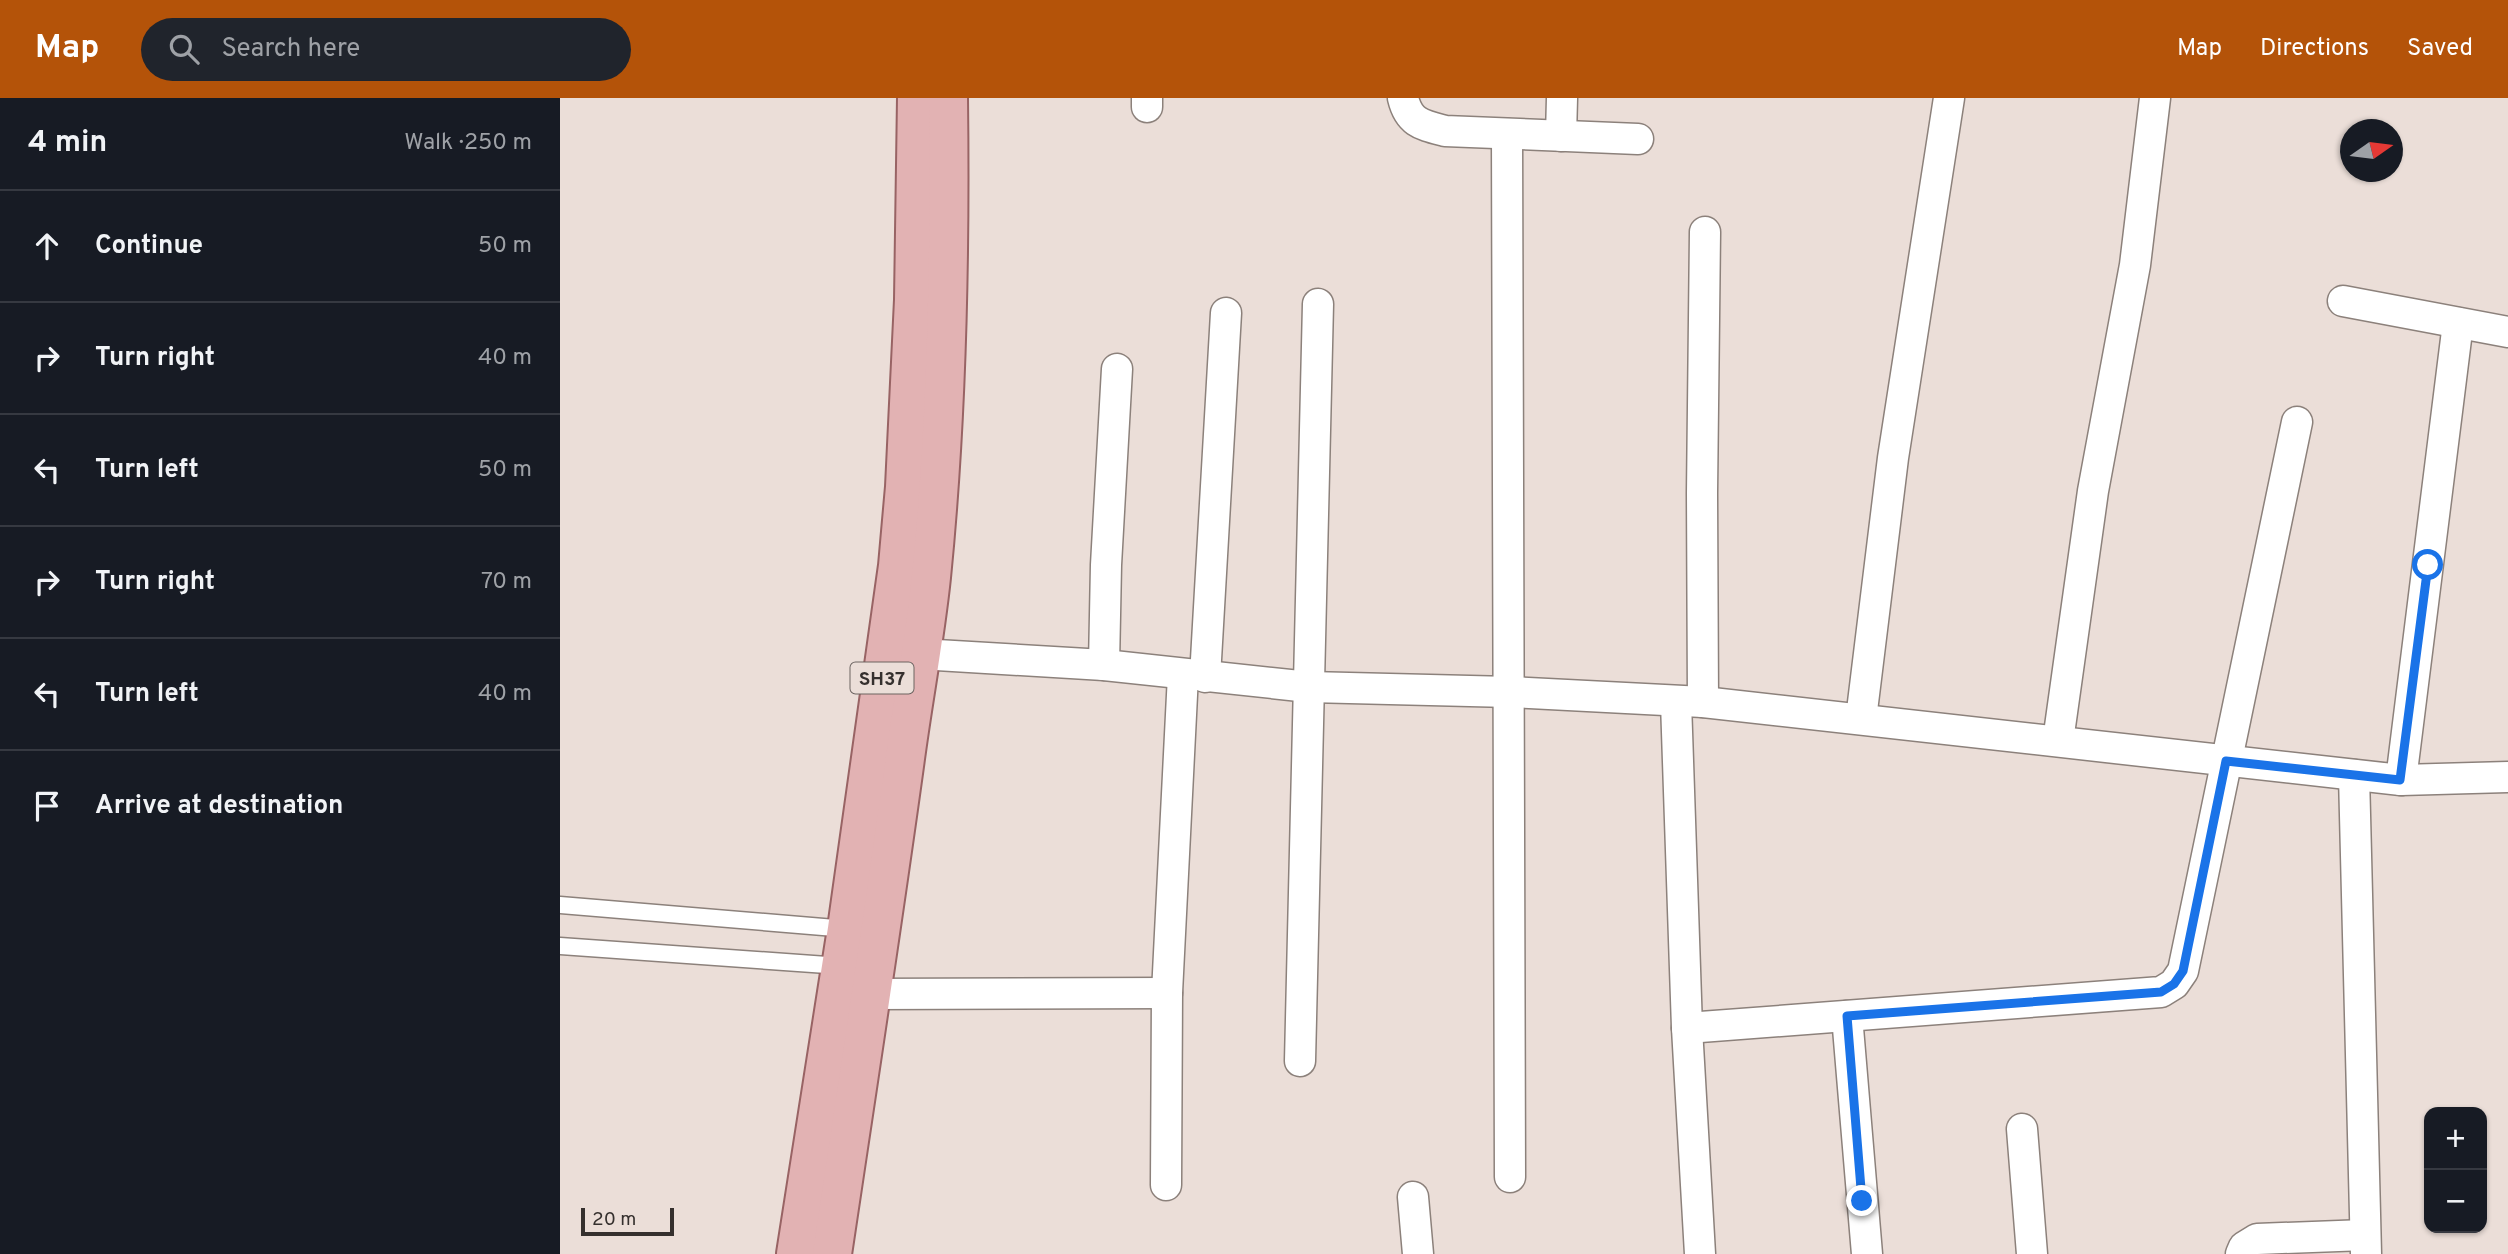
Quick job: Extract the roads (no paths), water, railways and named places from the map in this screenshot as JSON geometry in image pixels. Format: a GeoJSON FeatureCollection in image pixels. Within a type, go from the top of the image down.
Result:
{"type":"FeatureCollection","features":[{"type":"Feature","properties":{"kind":"main road","name":"SH37"},"geometry":{"type":"LineString","coordinates":[[796,1254],[847,929],[898,566],[905,487],[914,300],[917,98]]}},
{"type":"Feature","properties":{"kind":"main road","name":"SH37"},"geometry":{"type":"LineString","coordinates":[[832,1254],[931,580],[940,463],[949,173],[948,98]]}},
{"type":"Feature","properties":{"kind":"street"},"geometry":{"type":"LineString","coordinates":[[1403,98],[1406,111],[1420,124],[1445,131],[1638,139]]}},
{"type":"Feature","properties":{"kind":"street"},"geometry":{"type":"LineString","coordinates":[[1561,136],[1562,98]]}},
{"type":"Feature","properties":{"kind":"street"},"geometry":{"type":"LineString","coordinates":[[1861,719],[1893,458],[1949,98]]}},
{"type":"Feature","properties":{"kind":"street"},"geometry":{"type":"LineString","coordinates":[[2059,741],[2092,491],[2135,265],[2155,98]]}},
{"type":"Feature","properties":{"kind":"street"},"geometry":{"type":"LineString","coordinates":[[1507,134],[1510,1177]]}},
{"type":"Feature","properties":{"kind":"street"},"geometry":{"type":"LineString","coordinates":[[1700,1254],[1687,1028],[1689,702],[1704,232]]}},
{"type":"Feature","properties":{"kind":"street"},"geometry":{"type":"LineString","coordinates":[[2343,301],[2508,332]]}},
{"type":"Feature","properties":{"kind":"street"},"geometry":{"type":"LineString","coordinates":[[1300,1061],[1318,304]]}},
{"type":"Feature","properties":{"kind":"street"},"geometry":{"type":"LineString","coordinates":[[1166,1185],[1167,993],[1226,313]]}},
{"type":"Feature","properties":{"kind":"street"},"geometry":{"type":"LineString","coordinates":[[2400,780],[2458,323]]}},
{"type":"Feature","properties":{"kind":"street"},"geometry":{"type":"LineString","coordinates":[[1104,665],[1106,565],[1117,369]]}},
{"type":"Feature","properties":{"kind":"street"},"geometry":{"type":"LineString","coordinates":[[1687,1028],[2161,992],[2174,984],[2183,971],[2297,422]]}},
{"type":"Feature","properties":{"kind":"street"},"geometry":{"type":"LineString","coordinates":[[920,654],[1104,665],[1309,687],[1510,692],[1689,702],[2400,780],[2508,776]]}},
{"type":"Feature","properties":{"kind":"street"},"geometry":{"type":"LineString","coordinates":[[2241,1254],[2244,1247],[2257,1239],[2365,1245],[2354,775]]}},
{"type":"Feature","properties":{"kind":"street"},"geometry":{"type":"LineString","coordinates":[[872,994],[1167,993]]}},
{"type":"Feature","properties":{"kind":"street"},"geometry":{"type":"LineString","coordinates":[[1847,1016],[1867,1254]]}},
{"type":"Feature","properties":{"kind":"street"},"geometry":{"type":"LineString","coordinates":[[2022,1129],[2032,1254]]}},
{"type":"Feature","properties":{"kind":"street"},"geometry":{"type":"LineString","coordinates":[[1413,1198],[1418,1254]]}},
{"type":"Feature","properties":{"kind":"lane"},"geometry":{"type":"LineString","coordinates":[[560,905],[847,929]]}},
{"type":"Feature","properties":{"kind":"lane"},"geometry":{"type":"LineString","coordinates":[[560,946],[841,966]]}}]}
